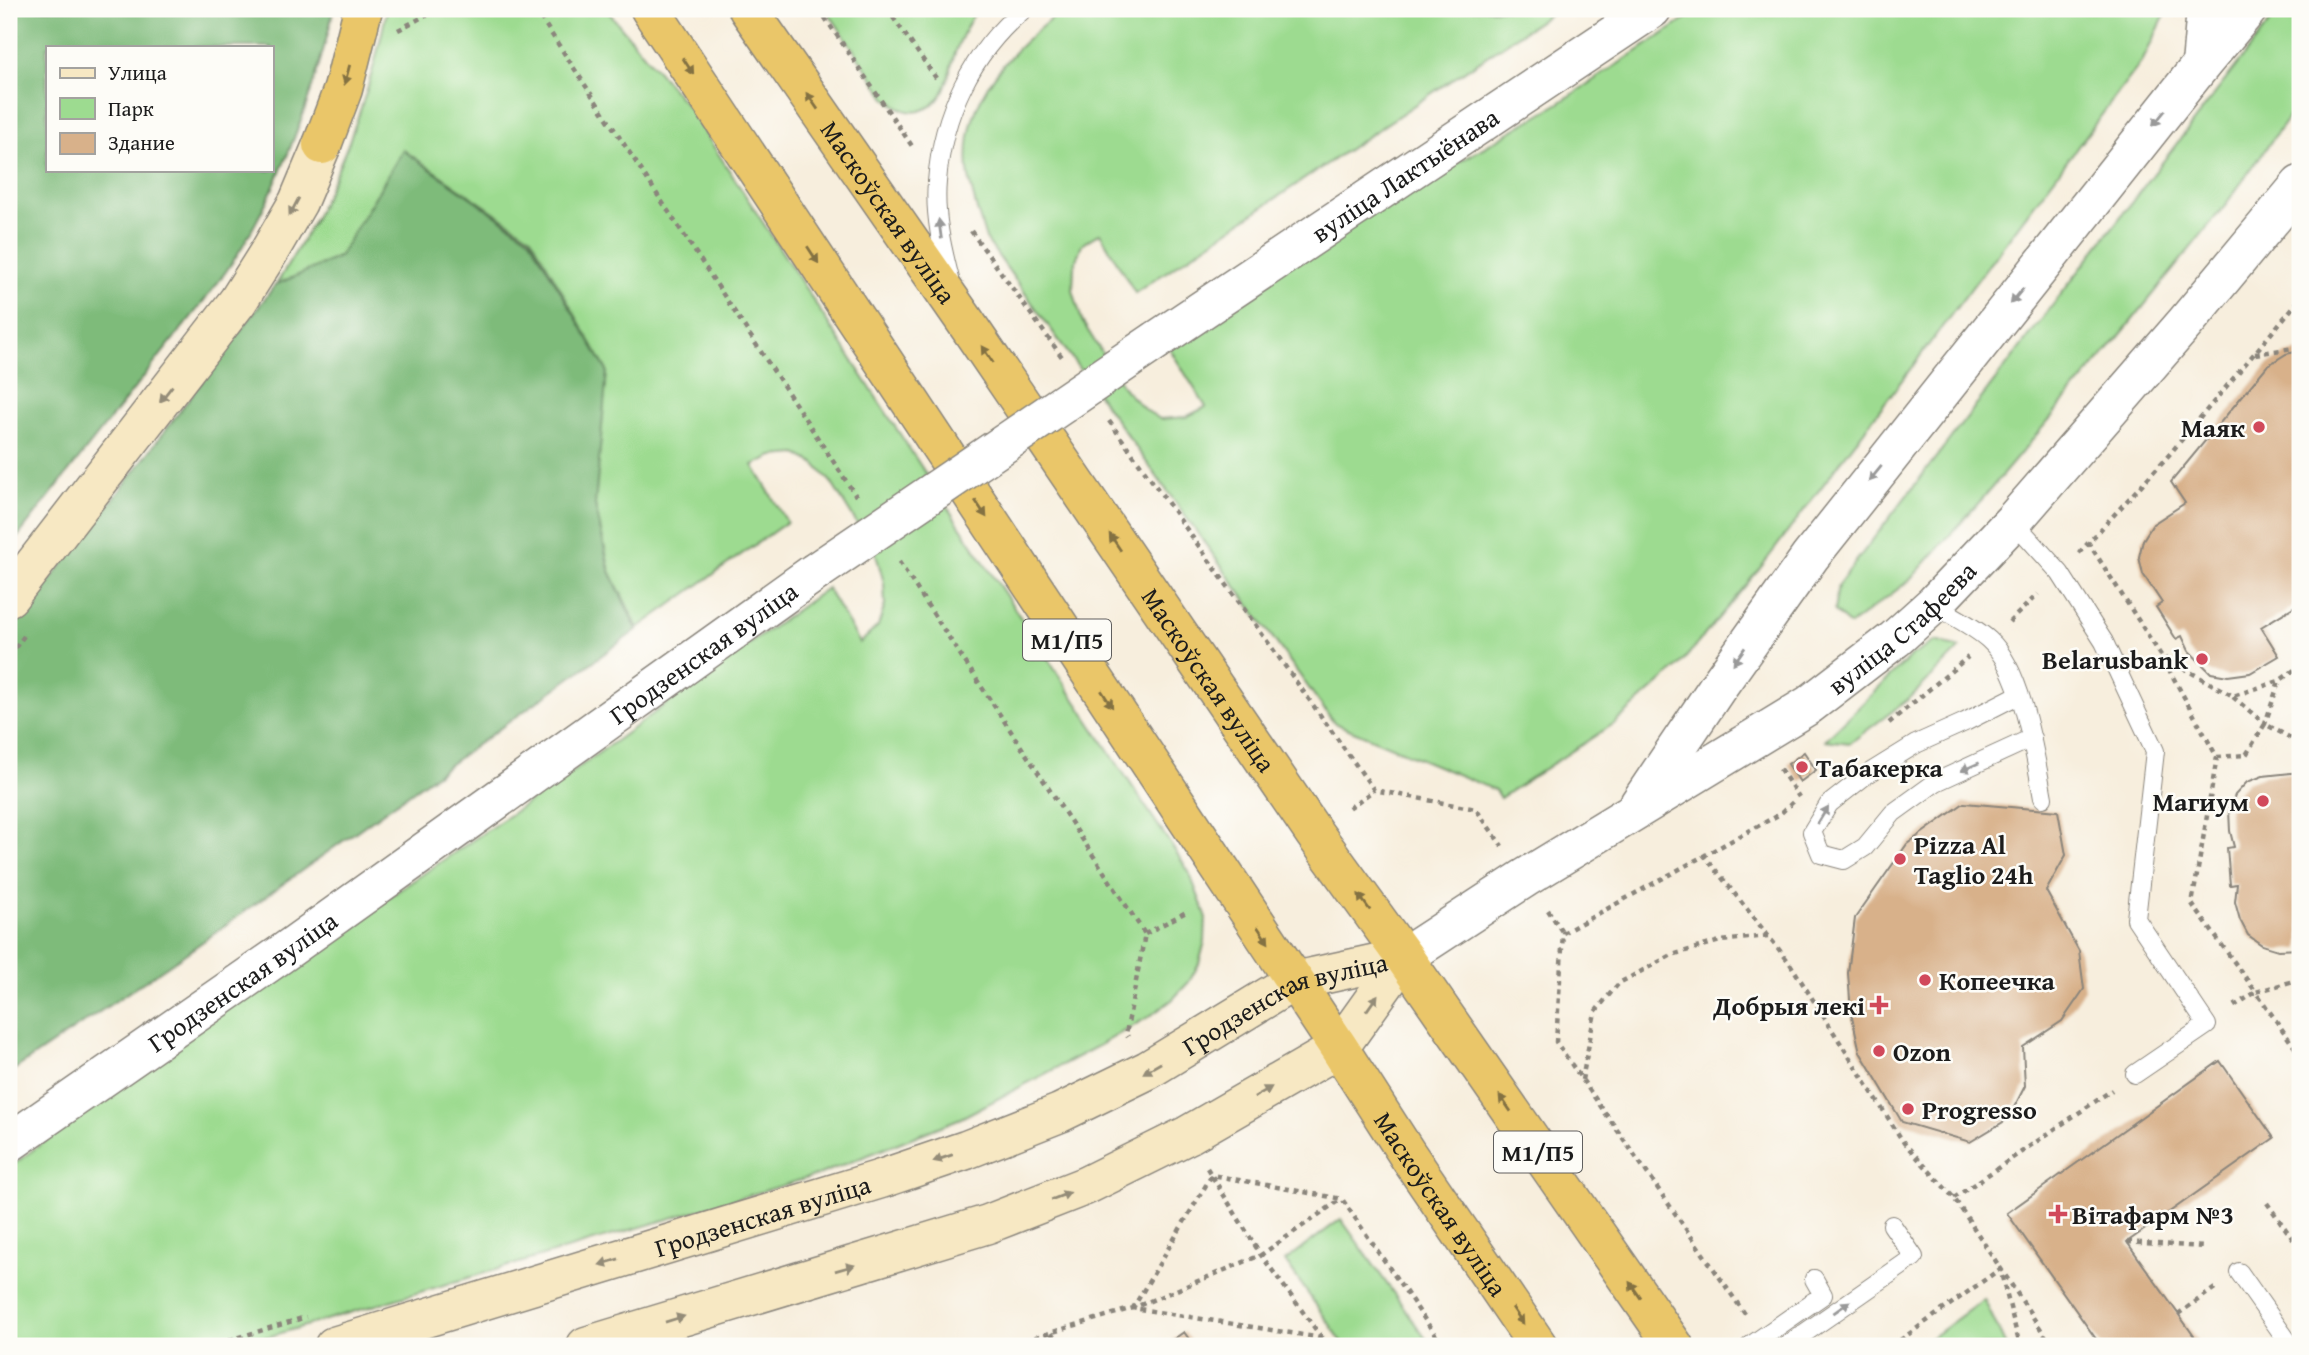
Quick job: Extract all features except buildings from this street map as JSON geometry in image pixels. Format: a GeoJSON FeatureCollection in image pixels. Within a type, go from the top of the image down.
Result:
{"type":"FeatureCollection","features":[{"type":"Feature","properties":{"kind":"highway"},"geometry":{"type":"LineString","coordinates":[[322,145],[343,89],[363,9]]}},
{"type":"Feature","properties":{"kind":"highway","name":"Маскоўская вуліца"},"geometry":{"type":"LineString","coordinates":[[650,9],[1407,1154],[1538,1346]]}},
{"type":"Feature","properties":{"kind":"highway","name":"Маскоўская вуліца"},"geometry":{"type":"LineString","coordinates":[[748,9],[963,318],[1314,833],[1404,957],[1674,1346]]}},
{"type":"Feature","properties":{"kind":"main road"},"geometry":{"type":"LineString","coordinates":[[9,597],[238,301],[298,202],[322,145]]}},
{"type":"Feature","properties":{"kind":"main road","name":"Гродзенская вуліца"},"geometry":{"type":"LineString","coordinates":[[334,1346],[881,1179],[966,1150],[1060,1113],[1148,1070],[1294,981],[1404,957]]}},
{"type":"Feature","properties":{"kind":"main road","name":"Гродзенская вуліца"},"geometry":{"type":"LineString","coordinates":[[586,1346],[988,1224],[1085,1186],[1188,1135],[1339,1048],[1404,957]]}},
{"type":"Feature","properties":{"kind":"street","name":"вуліца Лактыёнава"},"geometry":{"type":"LineString","coordinates":[[814,573],[1652,9]]}},
{"type":"Feature","properties":{"kind":"street"},"geometry":{"type":"LineString","coordinates":[[2201,65],[2206,9]]}},
{"type":"Feature","properties":{"kind":"street"},"geometry":{"type":"LineString","coordinates":[[1634,813],[1719,685],[1810,557],[2248,9]]}},
{"type":"Feature","properties":{"kind":"street","name":"вуліца Стафеева"},"geometry":{"type":"LineString","coordinates":[[1404,957],[1525,878],[1809,705],[1895,639],[1934,604],[2013,521],[2186,322],[2300,185]]}},
{"type":"Feature","properties":{"kind":"street","name":"Гродзенская вуліца"},"geometry":{"type":"LineString","coordinates":[[9,1143],[281,955],[814,573]]}},
{"type":"Feature","properties":{"kind":"lane"},"geometry":{"type":"LineString","coordinates":[[963,318],[944,253],[938,218],[937,183],[943,148],[956,98],[967,76],[986,47],[1024,9]]}},
{"type":"Feature","properties":{"kind":"lane"},"geometry":{"type":"LineString","coordinates":[[2013,521],[2060,573],[2104,642],[2155,751],[2136,919],[2207,1025],[2135,1074]]}},
{"type":"Feature","properties":{"kind":"lane"},"geometry":{"type":"LineString","coordinates":[[1934,604],[1990,640],[2007,665],[2032,738],[2043,798]]}},
{"type":"Feature","properties":{"kind":"lane"},"geometry":{"type":"LineString","coordinates":[[2018,695],[1916,744],[1866,775],[1829,804],[1812,832],[1821,854],[1844,860],[1865,847],[1893,813],[1936,782],[2032,738]]}},
{"type":"Feature","properties":{"kind":"lane"},"geometry":{"type":"LineString","coordinates":[[1786,1346],[1914,1256],[1892,1225]]}},
{"type":"Feature","properties":{"kind":"lane"},"geometry":{"type":"LineString","coordinates":[[2239,1272],[2291,1346]]}},
{"type":"Feature","properties":{"kind":"lane"},"geometry":{"type":"LineString","coordinates":[[1756,1342],[1823,1295],[1814,1279]]}},
{"type":"Feature","properties":{"kind":"path"},"geometry":{"type":"LineString","coordinates":[[395,32],[438,9]]}},
{"type":"Feature","properties":{"kind":"path"},"geometry":{"type":"LineString","coordinates":[[819,9],[937,183],[1068,365]]}},
{"type":"Feature","properties":{"kind":"path"},"geometry":{"type":"LineString","coordinates":[[887,9],[947,94],[956,98]]}},
{"type":"Feature","properties":{"kind":"path"},"geometry":{"type":"LineString","coordinates":[[1884,727],[1990,640],[2060,573],[2168,456],[2300,299]]}},
{"type":"Feature","properties":{"kind":"path"},"geometry":{"type":"LineString","coordinates":[[2254,354],[2300,346]]}},
{"type":"Feature","properties":{"kind":"path"},"geometry":{"type":"LineString","coordinates":[[1109,421],[1374,790],[1476,809]]}},
{"type":"Feature","properties":{"kind":"path"},"geometry":{"type":"LineString","coordinates":[[2088,542],[2162,656],[2217,757],[2192,904],[2300,1055]]}},
{"type":"Feature","properties":{"kind":"path"},"geometry":{"type":"LineString","coordinates":[[2162,656],[2232,696],[2265,724],[2300,743]]}},
{"type":"Feature","properties":{"kind":"path"},"geometry":{"type":"LineString","coordinates":[[2232,696],[2279,681],[2300,666]]}},
{"type":"Feature","properties":{"kind":"path"},"geometry":{"type":"LineString","coordinates":[[2217,757],[2246,755],[2265,724],[2279,681]]}},
{"type":"Feature","properties":{"kind":"path"},"geometry":{"type":"LineString","coordinates":[[1349,808],[1374,790]]}},
{"type":"Feature","properties":{"kind":"path"},"geometry":{"type":"LineString","coordinates":[[1756,1342],[1556,1042],[1563,933],[1780,814],[1800,797]]}},
{"type":"Feature","properties":{"kind":"path"},"geometry":{"type":"LineString","coordinates":[[1703,854],[1789,962],[1904,1143],[1954,1198],[2052,1346]]}},
{"type":"Feature","properties":{"kind":"path"},"geometry":{"type":"LineString","coordinates":[[1145,934],[1188,911]]}},
{"type":"Feature","properties":{"kind":"path"},"geometry":{"type":"LineString","coordinates":[[1582,1080],[1595,1012],[1619,983],[1672,955],[1720,941],[1768,936]]}},
{"type":"Feature","properties":{"kind":"path"},"geometry":{"type":"LineString","coordinates":[[2207,1025],[2256,992],[2300,979]]}},
{"type":"Feature","properties":{"kind":"path"},"geometry":{"type":"LineString","coordinates":[[1954,1198],[2135,1074]]}},
{"type":"Feature","properties":{"kind":"path"},"geometry":{"type":"LineString","coordinates":[[1188,1135],[1261,1255],[1328,1346]]}},
{"type":"Feature","properties":{"kind":"path"},"geometry":{"type":"LineString","coordinates":[[1212,1175],[1342,1199],[1443,1346]]}},
{"type":"Feature","properties":{"kind":"path"},"geometry":{"type":"LineString","coordinates":[[1133,1308],[1212,1175]]}},
{"type":"Feature","properties":{"kind":"path"},"geometry":{"type":"LineString","coordinates":[[1009,1346],[1133,1308],[1261,1255],[1342,1199]]}},
{"type":"Feature","properties":{"kind":"path"},"geometry":{"type":"LineString","coordinates":[[2267,1203],[2300,1248]]}},
{"type":"Feature","properties":{"kind":"path"},"geometry":{"type":"LineString","coordinates":[[2127,1242],[2203,1247]]}},
{"type":"Feature","properties":{"kind":"path"},"geometry":{"type":"LineString","coordinates":[[1892,1346],[2000,1269]]}},
{"type":"Feature","properties":{"kind":"path"},"geometry":{"type":"LineString","coordinates":[[2000,1269],[2020,1346]]}},
{"type":"Feature","properties":{"kind":"path"},"geometry":{"type":"LineString","coordinates":[[2178,1314],[2217,1286]]}},
{"type":"Feature","properties":{"kind":"path"},"geometry":{"type":"LineString","coordinates":[[1133,1308],[1323,1338]]}},
{"type":"Feature","properties":{"kind":"path"},"geometry":{"type":"LineString","coordinates":[[1051,1333],[1060,1346]]}},
{"type":"Feature","properties":{"kind":"green space"},"geometry":{"type":"Polygon","coordinates":[[[9,9],[334,9],[318,67],[288,155],[248,237],[205,300],[9,548],[9,9]]]}},
{"type":"Feature","properties":{"kind":"green space"},"geometry":{"type":"Polygon","coordinates":[[[387,9],[606,9],[688,107],[948,508],[1189,872],[1206,916],[1205,941],[1199,964],[1189,982],[1172,1000],[1100,1045],[961,1118],[818,1175],[237,1346],[9,1346],[9,1168],[168,1048],[571,773],[827,588],[860,643],[878,626],[885,605],[884,583],[876,554],[831,482],[814,463],[797,454],[773,456],[753,465],[787,522],[638,628],[610,571],[594,501],[607,371],[531,237],[403,150],[340,256],[275,287],[313,222],[348,145],[374,64],[387,9]]]}},
{"type":"Feature","properties":{"kind":"green space"},"geometry":{"type":"Polygon","coordinates":[[[826,9],[977,9],[957,47],[941,95],[929,107],[910,112],[886,98],[826,9]]]}},
{"type":"Feature","properties":{"kind":"green space"},"geometry":{"type":"Polygon","coordinates":[[[1064,9],[1557,9],[1135,293],[1100,233],[1082,244],[1074,266],[1073,290],[1082,321],[1125,390],[1144,409],[1160,419],[1186,417],[1206,407],[1166,343],[1303,254],[1559,103],[1701,9],[2168,9],[2143,60],[1762,566],[1678,667],[1615,723],[1500,798],[1495,790],[1334,723],[986,239],[968,170],[968,144],[973,120],[994,77],[1009,58],[1026,40],[1064,9]]]}},
{"type":"Feature","properties":{"kind":"green space"},"geometry":{"type":"Polygon","coordinates":[[[2280,9],[2300,9],[2300,101],[2226,204],[2114,343],[1983,498],[1910,580],[1850,625],[1834,611],[1838,585],[2280,9]]]}},
{"type":"Feature","properties":{"kind":"green space"},"geometry":{"type":"Polygon","coordinates":[[[403,150],[530,239],[607,371],[595,505],[609,569],[637,630],[191,950],[9,1073],[9,632],[96,522],[275,285],[339,257],[403,150]]]}},
{"type":"Feature","properties":{"kind":"green space"},"geometry":{"type":"Polygon","coordinates":[[[1935,641],[1960,648],[1910,698],[1850,743],[1825,740],[1910,657],[1935,641]]]}},
{"type":"Feature","properties":{"kind":"green space"},"geometry":{"type":"Polygon","coordinates":[[[1341,1219],[1431,1346],[1345,1346],[1285,1261],[1341,1219]]]}},
{"type":"Feature","properties":{"kind":"green space"},"geometry":{"type":"Polygon","coordinates":[[[1984,1299],[2006,1346],[1920,1346],[1984,1299]]]}},
{"type":"Feature","properties":{"kind":"place","name":"Маяк"},"geometry":{"type":"Point","coordinates":[2259,427]}},
{"type":"Feature","properties":{"kind":"place","name":"Belarusbank"},"geometry":{"type":"Point","coordinates":[2202,659]}},
{"type":"Feature","properties":{"kind":"place","name":"Табакерка"},"geometry":{"type":"Point","coordinates":[1802,767]}},
{"type":"Feature","properties":{"kind":"place","name":"Магиум"},"geometry":{"type":"Point","coordinates":[2263,801]}},
{"type":"Feature","properties":{"kind":"place","name":"Pizza Al Taglio 24h"},"geometry":{"type":"Point","coordinates":[1900,859]}},
{"type":"Feature","properties":{"kind":"place","name":"Копеечка"},"geometry":{"type":"Point","coordinates":[1925,980]}},
{"type":"Feature","properties":{"kind":"place","name":"Добрыя лекі"},"geometry":{"type":"Point","coordinates":[1879,1005]}},
{"type":"Feature","properties":{"kind":"place","name":"Ozon"},"geometry":{"type":"Point","coordinates":[1879,1051]}},
{"type":"Feature","properties":{"kind":"place","name":"Progresso"},"geometry":{"type":"Point","coordinates":[1908,1109]}},
{"type":"Feature","properties":{"kind":"place","name":"Вітафарм №3"},"geometry":{"type":"Point","coordinates":[2058,1214]}}]}
